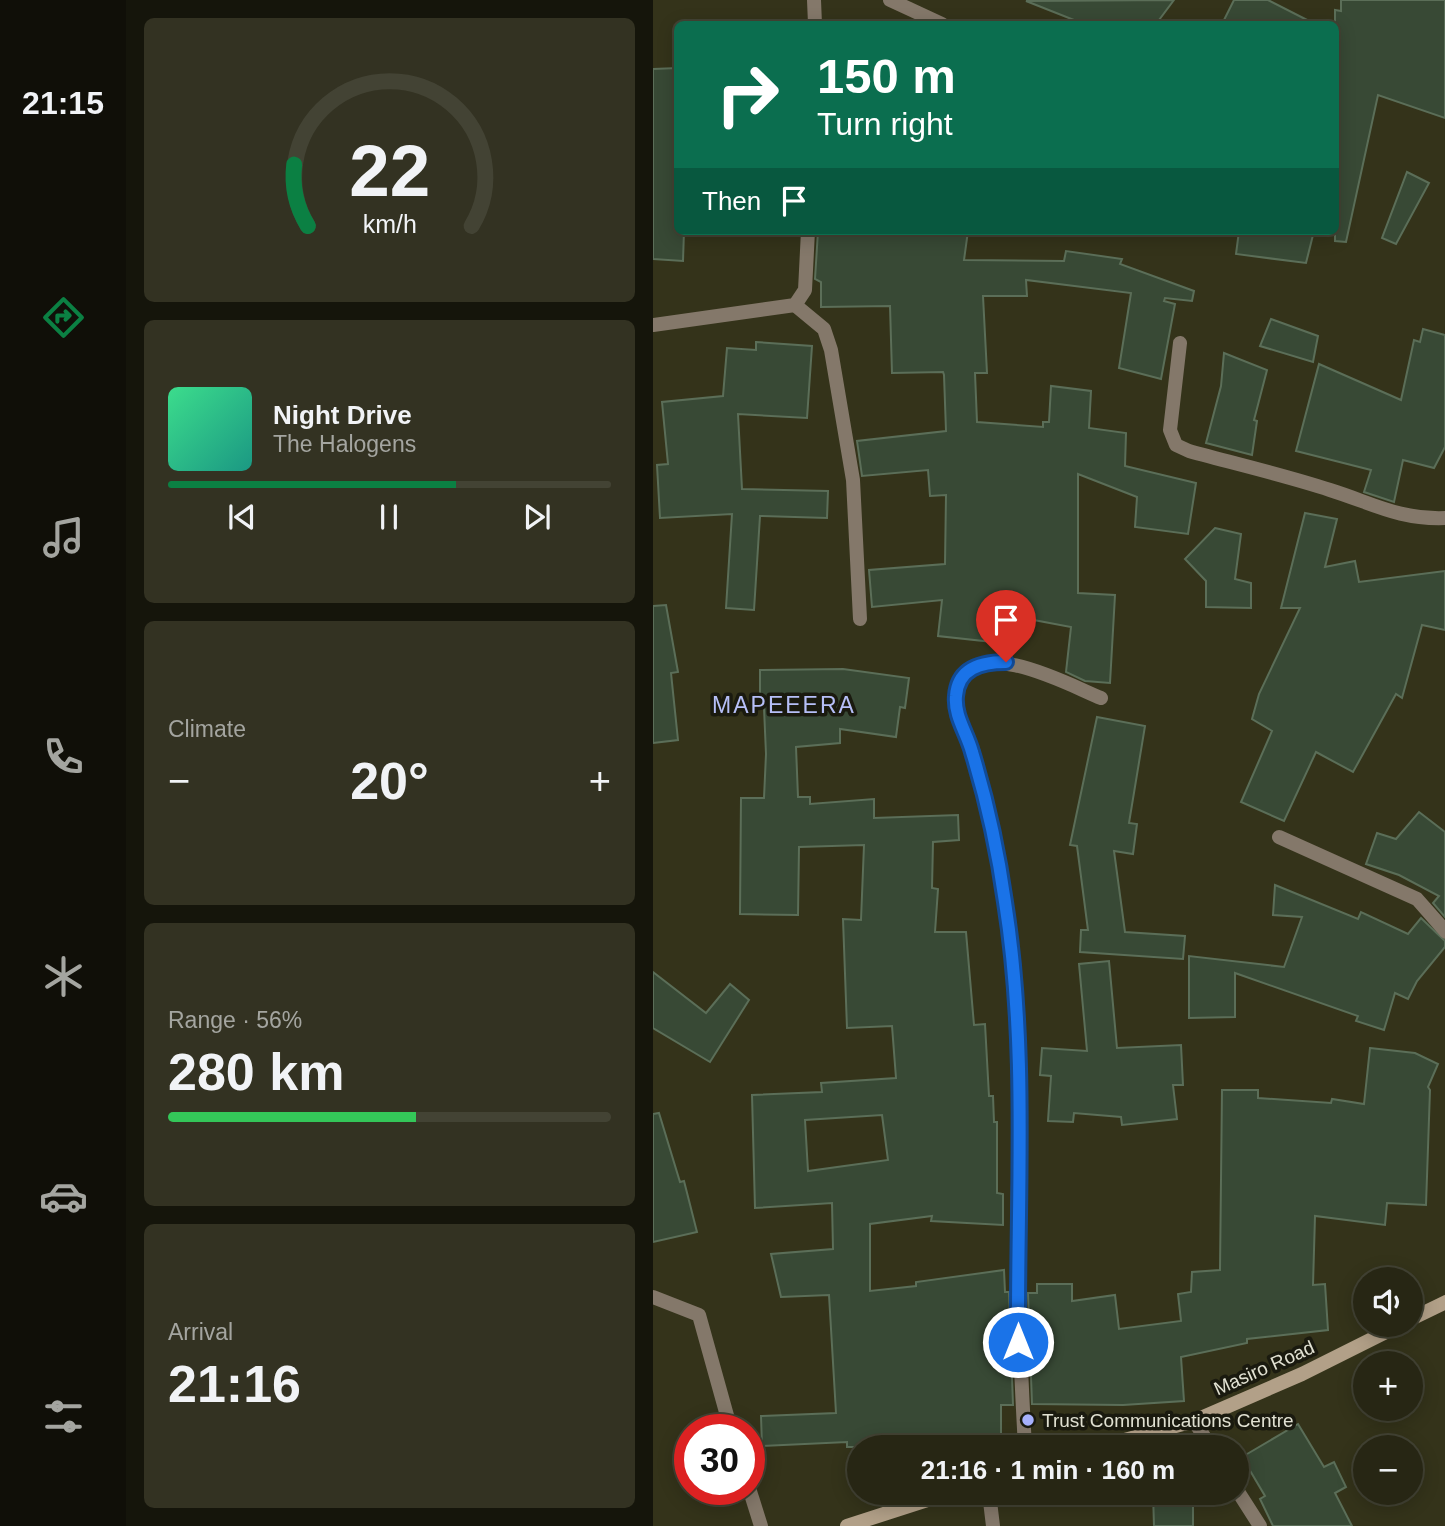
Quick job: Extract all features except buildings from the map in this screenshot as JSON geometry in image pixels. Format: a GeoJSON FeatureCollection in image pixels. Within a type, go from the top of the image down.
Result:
{"type":"FeatureCollection","features":[{"type":"Feature","properties":{"kind":"main road"},"geometry":{"type":"LineString","coordinates":[[1423,1314],[1445,1302]]}},
{"type":"Feature","properties":{"kind":"main road","name":"Masiro Road"},"geometry":{"type":"LineString","coordinates":[[1143,1435],[1194,1421],[1302,1374],[1376,1337]]}},
{"type":"Feature","properties":{"kind":"main road"},"geometry":{"type":"LineString","coordinates":[[847,1526],[912,1505]]}},
{"type":"Feature","properties":{"kind":"street"},"geometry":{"type":"LineString","coordinates":[[814,0],[815,21]]}},
{"type":"Feature","properties":{"kind":"street"},"geometry":{"type":"LineString","coordinates":[[890,0],[936,21]]}},
{"type":"Feature","properties":{"kind":"street"},"geometry":{"type":"LineString","coordinates":[[795,305],[805,290],[808,235]]}},
{"type":"Feature","properties":{"kind":"street"},"geometry":{"type":"LineString","coordinates":[[653,325],[795,305],[824,329],[831,350],[853,480],[860,619]]}},
{"type":"Feature","properties":{"kind":"street"},"geometry":{"type":"LineString","coordinates":[[1180,343],[1170,430],[1176,445],[1332,491],[1386,512],[1422,519],[1445,518]]}},
{"type":"Feature","properties":{"kind":"street"},"geometry":{"type":"LineString","coordinates":[[1024,1435],[1018,1342],[1020,1123],[1014,975],[1005,902],[989,818],[972,749],[959,719],[956,693],[967,671],[978,665],[1006,662],[1101,698]]}},
{"type":"Feature","properties":{"kind":"street"},"geometry":{"type":"LineString","coordinates":[[1279,837],[1417,899],[1445,932]]}},
{"type":"Feature","properties":{"kind":"street"},"geometry":{"type":"LineString","coordinates":[[653,1297],[699,1315],[727,1414]]}},
{"type":"Feature","properties":{"kind":"street"},"geometry":{"type":"LineString","coordinates":[[1194,1421],[1203,1435]]}},
{"type":"Feature","properties":{"kind":"street"},"geometry":{"type":"LineString","coordinates":[[754,1505],[761,1526]]}},
{"type":"Feature","properties":{"kind":"street"},"geometry":{"type":"LineString","coordinates":[[990,1505],[993,1526]]}},
{"type":"Feature","properties":{"kind":"street"},"geometry":{"type":"LineString","coordinates":[[1247,1505],[1260,1526]]}},
{"type":"Feature","properties":{"kind":"place","name":"Trust Communications Centre"},"geometry":{"type":"Point","coordinates":[1028,1420]}},
{"type":"Feature","properties":{"kind":"district","name":"MAPEEERA"},"geometry":{"type":"Point","coordinates":[784,705]}},
{"type":"Feature","properties":{"kind":"route"},"geometry":{"type":"LineString","coordinates":[[1006,662],[990,662],[967,671],[960,680],[956,705],[972,749],[989,818],[1005,902],[1014,975],[1020,1123],[1018,1342]]}}]}
